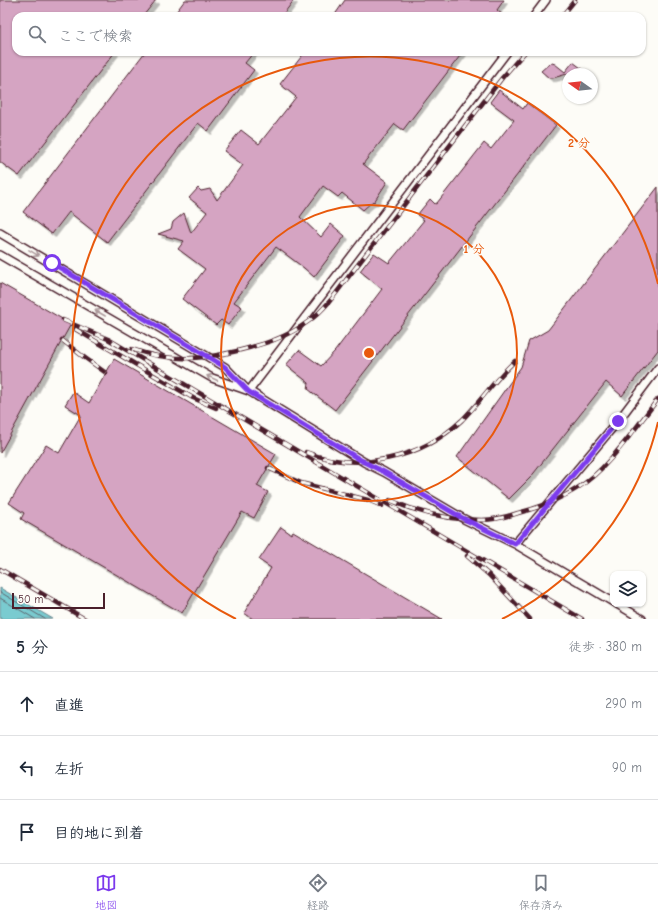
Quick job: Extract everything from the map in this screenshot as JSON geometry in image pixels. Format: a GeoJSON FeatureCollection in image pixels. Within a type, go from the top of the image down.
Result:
{"type":"FeatureCollection","features":[{"type":"Feature","properties":{"kind":"lane"},"geometry":{"type":"LineString","coordinates":[[537,12],[546,0]]}},
{"type":"Feature","properties":{"kind":"lane"},"geometry":{"type":"LineString","coordinates":[[249,392],[504,56]]}},
{"type":"Feature","properties":{"kind":"lane"},"geometry":{"type":"LineString","coordinates":[[0,233],[225,367],[249,392]]}},
{"type":"Feature","properties":{"kind":"lane"},"geometry":{"type":"LineString","coordinates":[[0,255],[212,378],[249,392],[364,462],[384,472],[464,519],[515,544],[610,600]]}},
{"type":"Feature","properties":{"kind":"lane"},"geometry":{"type":"LineString","coordinates":[[515,544],[618,421],[658,368]]}},
{"type":"Feature","properties":{"kind":"lane"},"geometry":{"type":"LineString","coordinates":[[622,607],[642,619]]}},
{"type":"Feature","properties":{"kind":"water"},"geometry":{"type":"Polygon","coordinates":[[[0,588],[53,619],[0,619],[0,588]]]}},
{"type":"Feature","properties":{"kind":"building"},"geometry":{"type":"Polygon","coordinates":[[[0,0],[156,0],[146,12],[12,12],[12,56],[112,56],[19,176],[0,162],[0,0]]]}},
{"type":"Feature","properties":{"kind":"building"},"geometry":{"type":"Polygon","coordinates":[[[185,0],[294,0],[285,12],[176,12],[185,0]]]}},
{"type":"Feature","properties":{"kind":"building"},"geometry":{"type":"Polygon","coordinates":[[[345,0],[504,0],[497,10],[499,12],[337,12],[345,0]]]}},
{"type":"Feature","properties":{"kind":"building"},"geometry":{"type":"Polygon","coordinates":[[[142,56],[251,56],[245,63],[254,70],[208,131],[198,123],[107,242],[69,212],[52,234],[23,212],[142,56]]]}},
{"type":"Feature","properties":{"kind":"building"},"geometry":{"type":"Polygon","coordinates":[[[302,56],[460,56],[403,130],[395,124],[363,164],[387,182],[374,202],[373,201],[363,210],[342,193],[338,197],[323,186],[300,217],[321,237],[331,224],[345,236],[314,277],[276,247],[234,302],[242,307],[228,325],[221,320],[216,325],[182,299],[205,269],[178,249],[184,241],[158,234],[171,229],[173,222],[184,213],[191,233],[207,212],[189,198],[198,188],[201,191],[210,189],[217,200],[243,165],[224,151],[241,130],[259,144],[296,97],[280,84],[302,56]]]}},
{"type":"Feature","properties":{"kind":"building"},"geometry":{"type":"Polygon","coordinates":[[[573,62],[581,68],[568,68],[573,62]]]}},
{"type":"Feature","properties":{"kind":"building"},"geometry":{"type":"Polygon","coordinates":[[[549,64],[555,64],[562,70],[562,75],[549,78],[541,71],[549,64]]]}},
{"type":"Feature","properties":{"kind":"building"},"geometry":{"type":"Polygon","coordinates":[[[499,90],[523,109],[527,103],[556,125],[335,410],[308,389],[309,383],[286,365],[299,350],[321,366],[335,351],[382,289],[360,271],[374,253],[389,263],[424,220],[417,215],[430,199],[435,204],[437,203],[484,143],[491,149],[514,120],[490,102],[499,90]]]}},
{"type":"Feature","properties":{"kind":"building"},"geometry":{"type":"Polygon","coordinates":[[[658,187],[658,350],[622,396],[606,382],[530,478],[509,499],[457,457],[521,367],[529,341],[548,330],[658,187]]]}},
{"type":"Feature","properties":{"kind":"building"},"geometry":{"type":"Polygon","coordinates":[[[0,283],[71,324],[0,453],[0,283]]]}},
{"type":"Feature","properties":{"kind":"building"},"geometry":{"type":"Polygon","coordinates":[[[114,359],[276,454],[257,486],[268,492],[254,518],[242,512],[182,613],[21,519],[24,513],[9,503],[46,445],[59,453],[81,415],[65,405],[73,392],[89,403],[114,359]]]}},
{"type":"Feature","properties":{"kind":"building"},"geometry":{"type":"Polygon","coordinates":[[[281,527],[291,534],[293,531],[442,619],[253,619],[244,613],[271,568],[259,560],[281,527]]]}},
{"type":"Feature","properties":{"kind":"railway"},"geometry":{"type":"LineString","coordinates":[[565,12],[575,0]]}},
{"type":"Feature","properties":{"kind":"railway"},"geometry":{"type":"LineString","coordinates":[[132,349],[171,358],[197,358],[223,354],[274,340],[292,332],[309,321],[320,312],[333,297],[502,78],[521,56]]}},
{"type":"Feature","properties":{"kind":"railway"},"geometry":{"type":"LineString","coordinates":[[63,320],[108,339],[582,619]]}},
{"type":"Feature","properties":{"kind":"railway"},"geometry":{"type":"LineString","coordinates":[[75,329],[193,398],[216,408]]}},
{"type":"Feature","properties":{"kind":"railway"},"geometry":{"type":"LineString","coordinates":[[62,340],[106,373]]}},
{"type":"Feature","properties":{"kind":"railway"},"geometry":{"type":"LineString","coordinates":[[306,452],[326,458],[347,461],[367,461],[408,453],[428,444],[446,433],[462,420],[515,361]]}},
{"type":"Feature","properties":{"kind":"railway"},"geometry":{"type":"LineString","coordinates":[[390,500],[429,514],[473,520],[500,518],[552,502],[584,484],[602,468],[617,452],[658,399]]}},
{"type":"Feature","properties":{"kind":"railway"},"geometry":{"type":"LineString","coordinates":[[268,468],[301,483],[368,500],[382,506]]}},
{"type":"Feature","properties":{"kind":"railway"},"geometry":{"type":"LineString","coordinates":[[467,556],[489,575],[530,619]]}},
{"type":"Feature","properties":{"kind":"railway"},"geometry":{"type":"LineString","coordinates":[[0,569],[85,619]]}},
{"type":"Feature","properties":{"kind":"route"},"geometry":{"type":"LineString","coordinates":[[52,263],[225,367],[249,392],[364,462],[384,472],[464,519],[515,544],[618,421]]}}]}
